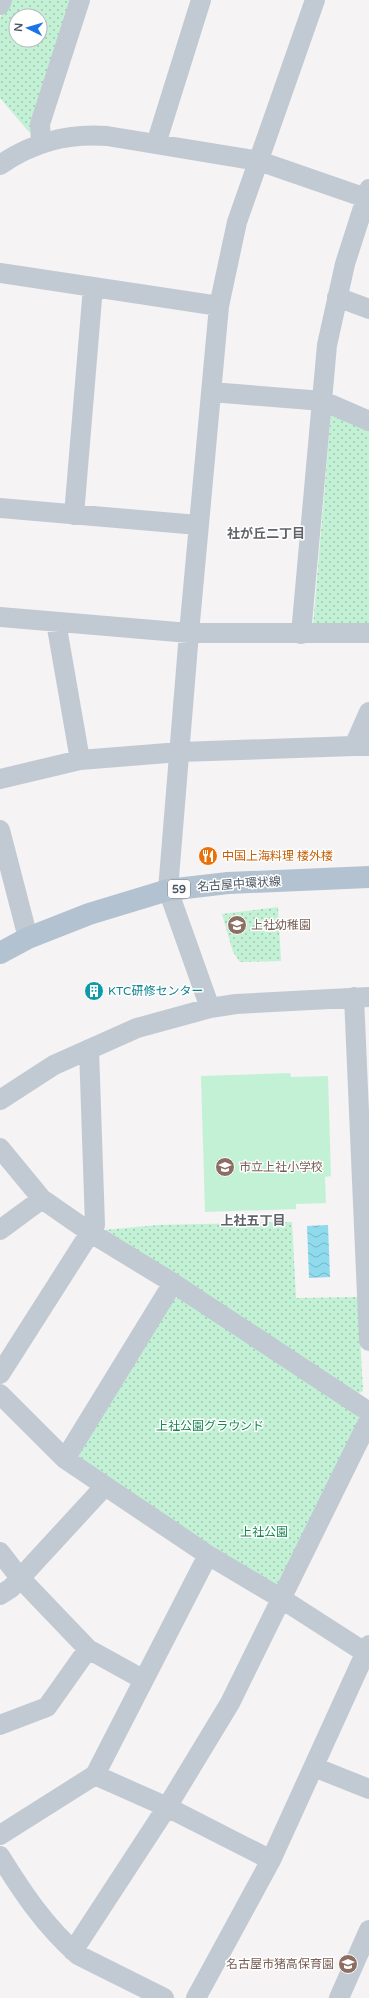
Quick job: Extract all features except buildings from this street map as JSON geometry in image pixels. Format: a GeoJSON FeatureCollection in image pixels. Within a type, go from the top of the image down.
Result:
{"type":"FeatureCollection","features":[{"type":"Feature","properties":{"kind":"main road","name":"名古屋中環状線"},"geometry":{"type":"LineString","coordinates":[[0,953],[28,938],[89,914],[168,890],[228,883],[369,877]]}},
{"type":"Feature","properties":{"kind":"street"},"geometry":{"type":"LineString","coordinates":[[0,5],[2,0]]}},
{"type":"Feature","properties":{"kind":"street"},"geometry":{"type":"LineString","coordinates":[[40,144],[40,124],[80,0]]}},
{"type":"Feature","properties":{"kind":"street"},"geometry":{"type":"LineString","coordinates":[[156,144],[201,0]]}},
{"type":"Feature","properties":{"kind":"street"},"geometry":{"type":"LineString","coordinates":[[210,1008],[168,890],[198,525],[219,306],[237,222],[314,0]]}},
{"type":"Feature","properties":{"kind":"street"},"geometry":{"type":"LineString","coordinates":[[0,165],[40,144],[63,137],[88,135],[156,144],[259,161],[368,196],[345,264],[327,345],[301,634]]}},
{"type":"Feature","properties":{"kind":"street"},"geometry":{"type":"LineString","coordinates":[[0,273],[219,306]]}},
{"type":"Feature","properties":{"kind":"street"},"geometry":{"type":"LineString","coordinates":[[74,515],[93,287]]}},
{"type":"Feature","properties":{"kind":"street"},"geometry":{"type":"LineString","coordinates":[[337,298],[369,309]]}},
{"type":"Feature","properties":{"kind":"street"},"geometry":{"type":"LineString","coordinates":[[211,392],[323,401],[369,421]]}},
{"type":"Feature","properties":{"kind":"street"},"geometry":{"type":"LineString","coordinates":[[0,508],[198,525]]}},
{"type":"Feature","properties":{"kind":"street"},"geometry":{"type":"LineString","coordinates":[[0,617],[189,633],[369,633]]}},
{"type":"Feature","properties":{"kind":"street"},"geometry":{"type":"LineString","coordinates":[[56,622],[80,760]]}},
{"type":"Feature","properties":{"kind":"street"},"geometry":{"type":"LineString","coordinates":[[0,779],[80,760],[180,752],[361,746],[369,712]]}},
{"type":"Feature","properties":{"kind":"street"},"geometry":{"type":"LineString","coordinates":[[0,831],[28,938]]}},
{"type":"Feature","properties":{"kind":"street"},"geometry":{"type":"LineString","coordinates":[[0,1100],[54,1066],[137,1028],[210,1008],[236,1004],[362,997],[369,1341]]}},
{"type":"Feature","properties":{"kind":"street"},"geometry":{"type":"LineString","coordinates":[[0,1374],[95,1225],[90,1049]]}},
{"type":"Feature","properties":{"kind":"street"},"geometry":{"type":"LineString","coordinates":[[0,1148],[42,1199],[91,1233],[173,1283],[369,1412]]}},
{"type":"Feature","properties":{"kind":"street"},"geometry":{"type":"LineString","coordinates":[[0,1230],[42,1199]]}},
{"type":"Feature","properties":{"kind":"street"},"geometry":{"type":"LineString","coordinates":[[65,1459],[173,1283]]}},
{"type":"Feature","properties":{"kind":"street"},"geometry":{"type":"LineString","coordinates":[[0,1394],[65,1459],[208,1555],[368,1651],[271,1860],[196,1998]]}},
{"type":"Feature","properties":{"kind":"street"},"geometry":{"type":"LineString","coordinates":[[73,1951],[167,1807],[230,1703],[369,1420]]}},
{"type":"Feature","properties":{"kind":"street"},"geometry":{"type":"LineString","coordinates":[[0,1595],[11,1588],[105,1486]]}},
{"type":"Feature","properties":{"kind":"street"},"geometry":{"type":"LineString","coordinates":[[0,1552],[20,1578],[88,1649],[144,1680]]}},
{"type":"Feature","properties":{"kind":"street"},"geometry":{"type":"LineString","coordinates":[[0,1835],[95,1776],[208,1555]]}},
{"type":"Feature","properties":{"kind":"street"},"geometry":{"type":"LineString","coordinates":[[0,1725],[47,1707],[88,1649]]}},
{"type":"Feature","properties":{"kind":"street"},"geometry":{"type":"LineString","coordinates":[[314,1767],[369,1789]]}},
{"type":"Feature","properties":{"kind":"street"},"geometry":{"type":"LineString","coordinates":[[95,1776],[167,1807],[271,1860]]}},
{"type":"Feature","properties":{"kind":"street"},"geometry":{"type":"LineString","coordinates":[[0,1856],[29,1902],[66,1945],[78,1955],[164,1998]]}},
{"type":"Feature","properties":{"kind":"street"},"geometry":{"type":"LineString","coordinates":[[339,1998],[369,1930]]}},
{"type":"Feature","properties":{"kind":"green space"},"geometry":{"type":"Polygon","coordinates":[[[9,0],[75,0],[35,130],[29,132],[0,98],[0,18],[9,0]]]}},
{"type":"Feature","properties":{"kind":"green space"},"geometry":{"type":"Polygon","coordinates":[[[331,413],[369,430],[369,625],[313,626],[331,413]]]}},
{"type":"Feature","properties":{"kind":"green space"},"geometry":{"type":"Polygon","coordinates":[[[278,907],[281,961],[240,962],[233,952],[222,914],[278,907]]]}},
{"type":"Feature","properties":{"kind":"green space"},"geometry":{"type":"Polygon","coordinates":[[[290,1073],[291,1077],[328,1076],[331,1176],[325,1177],[326,1203],[296,1204],[296,1209],[205,1212],[201,1076],[290,1073]]]}},
{"type":"Feature","properties":{"kind":"green space"},"geometry":{"type":"Polygon","coordinates":[[[292,1222],[296,1298],[358,1297],[363,1391],[355,1395],[103,1230],[158,1225],[292,1222]]]}},
{"type":"Feature","properties":{"kind":"green space","name":"上社公園"},"geometry":{"type":"Polygon","coordinates":[[[179,1297],[356,1411],[360,1422],[283,1582],[274,1585],[78,1461],[76,1453],[171,1300],[179,1297]]]}},
{"type":"Feature","properties":{"kind":"water"},"geometry":{"type":"Polygon","coordinates":[[[328,1225],[330,1277],[309,1278],[307,1226],[328,1225]]]}},
{"type":"Feature","properties":{"kind":"place","name":"中国上海料理 楼外楼"},"geometry":{"type":"Point","coordinates":[208,856]}},
{"type":"Feature","properties":{"kind":"place","name":"上社幼稚園"},"geometry":{"type":"Point","coordinates":[237,925]}},
{"type":"Feature","properties":{"kind":"place","name":"KTC研修センター"},"geometry":{"type":"Point","coordinates":[94,991]}},
{"type":"Feature","properties":{"kind":"place","name":"市立上社小学校"},"geometry":{"type":"Point","coordinates":[225,1167]}},
{"type":"Feature","properties":{"kind":"place","name":"名古屋市猪高保育園"},"geometry":{"type":"Point","coordinates":[348,1964]}},
{"type":"Feature","properties":{"kind":"district","name":"社が丘二丁目"},"geometry":{"type":"Point","coordinates":[266,533]}},
{"type":"Feature","properties":{"kind":"district","name":"上社五丁目"},"geometry":{"type":"Point","coordinates":[253,1220]}},
{"type":"Feature","properties":{"kind":"park label","name":"上社公園グラウンド"},"geometry":{"type":"Point","coordinates":[210,1426]}}]}
